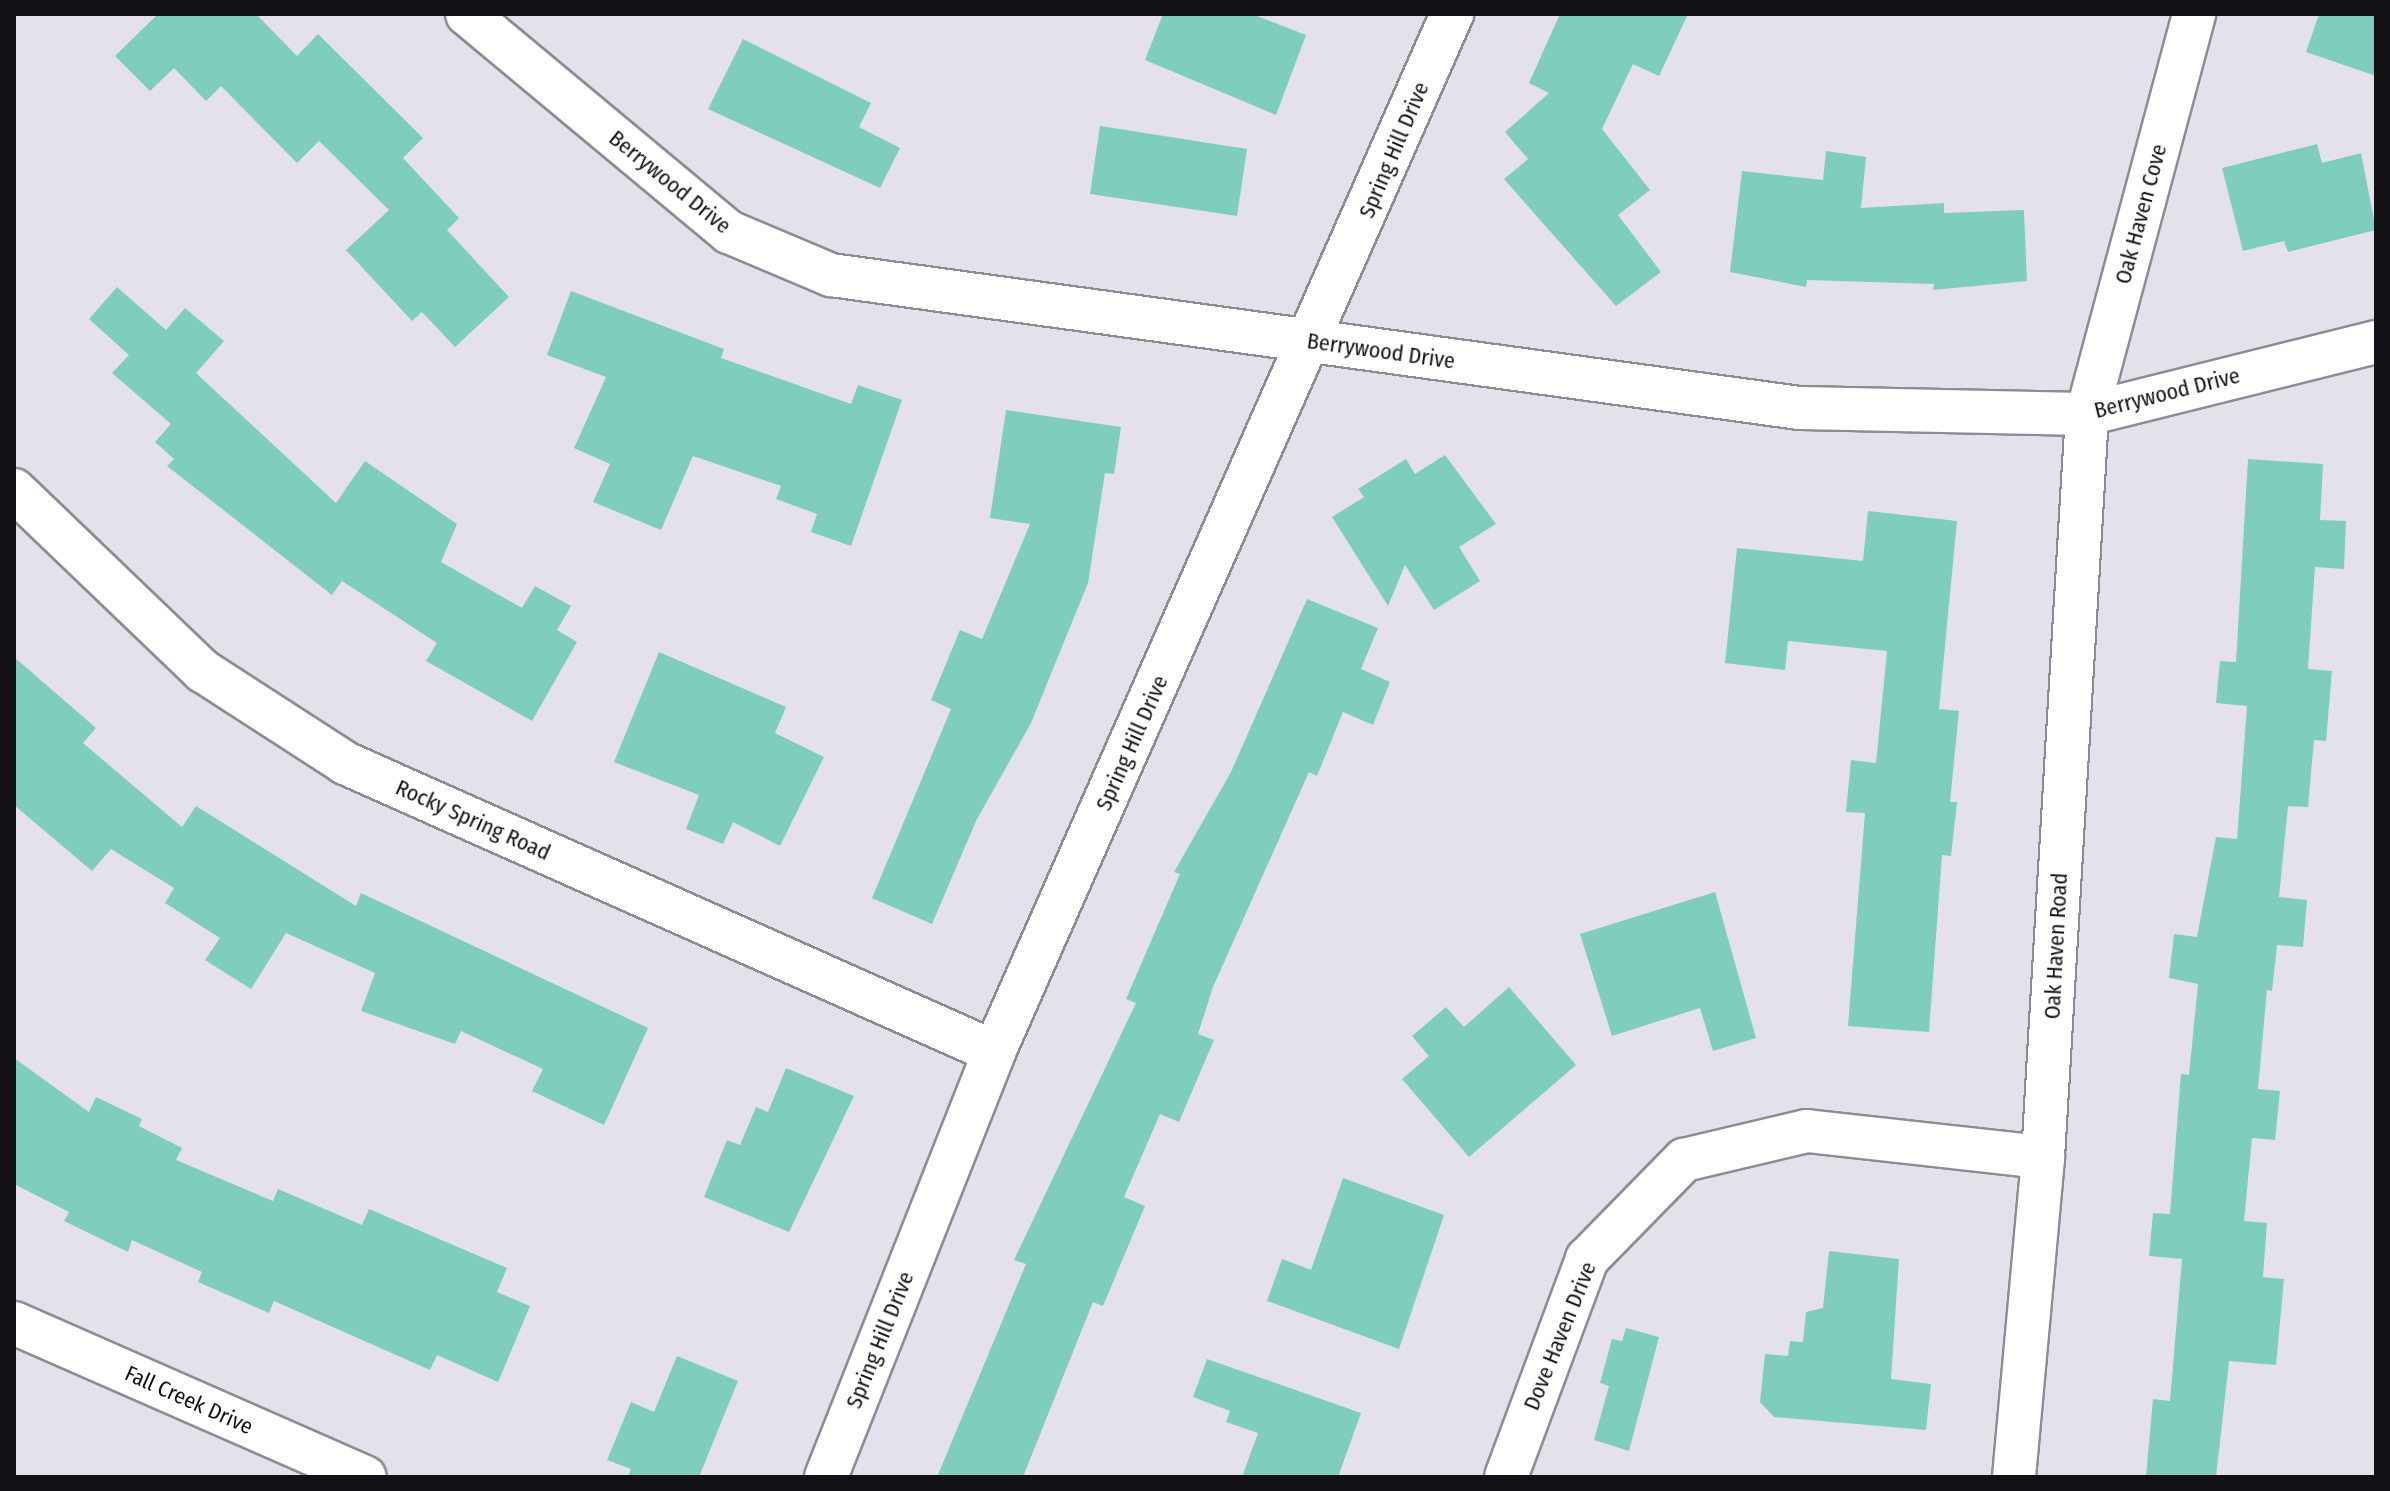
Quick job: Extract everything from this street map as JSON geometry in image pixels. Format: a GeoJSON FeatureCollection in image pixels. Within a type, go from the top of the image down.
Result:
{"type":"FeatureCollection","features":[{"type":"Feature","properties":{"kind":"street","name":"Spring Hill Drive"},"geometry":{"type":"LineString","coordinates":[[826,1477],[994,1052],[1312,341],[1452,14]]}},
{"type":"Feature","properties":{"kind":"street","name":"Oak Haven Cove"},"geometry":{"type":"LineString","coordinates":[[2087,414],[2194,14]]}},
{"type":"Feature","properties":{"kind":"street","name":"Berrywood Drive"},"geometry":{"type":"LineString","coordinates":[[487,20],[729,232],[831,275],[1799,408],[2087,414],[2376,342]]}},
{"type":"Feature","properties":{"kind":"street","name":"Oak Haven Road"},"geometry":{"type":"LineString","coordinates":[[2014,1477],[2043,1157],[2087,414]]}},
{"type":"Feature","properties":{"kind":"street","name":"Rocky Spring Road"},"geometry":{"type":"LineString","coordinates":[[14,490],[203,671],[345,763],[994,1052]]}},
{"type":"Feature","properties":{"kind":"street","name":"Dove Haven Drive"},"geometry":{"type":"LineString","coordinates":[[1506,1477],[1587,1259],[1684,1160],[1807,1131],[2043,1157]]}},
{"type":"Feature","properties":{"kind":"street","name":"Fall Creek Drive"},"geometry":{"type":"LineString","coordinates":[[14,1323],[365,1477]]}},
{"type":"Feature","properties":{"kind":"building"},"geometry":{"type":"Polygon","coordinates":[[[158,14],[256,14],[297,56],[318,34],[423,138],[403,158],[459,218],[447,230],[509,297],[455,347],[422,312],[412,321],[346,250],[389,210],[319,141],[297,163],[221,86],[206,101],[174,68],[150,91],[115,56],[158,14]]]}},
{"type":"Feature","properties":{"kind":"building"},"geometry":{"type":"Polygon","coordinates":[[[1163,14],[1252,14],[1306,35],[1276,115],[1145,60],[1163,14]]]}},
{"type":"Feature","properties":{"kind":"building"},"geometry":{"type":"Polygon","coordinates":[[[1560,14],[1688,14],[1659,76],[1633,64],[1602,129],[1650,190],[1618,215],[1661,272],[1616,306],[1504,179],[1528,159],[1505,132],[1549,93],[1529,83],[1560,14]]]}},
{"type":"Feature","properties":{"kind":"building"},"geometry":{"type":"Polygon","coordinates":[[[2319,14],[2376,14],[2376,76],[2306,52],[2319,14]]]}},
{"type":"Feature","properties":{"kind":"building"},"geometry":{"type":"Polygon","coordinates":[[[743,39],[871,103],[859,127],[900,148],[880,188],[708,109],[743,39]]]}},
{"type":"Feature","properties":{"kind":"building"},"geometry":{"type":"Polygon","coordinates":[[[1100,126],[1247,149],[1237,216],[1090,194],[1100,126]]]}},
{"type":"Feature","properties":{"kind":"building"},"geometry":{"type":"Polygon","coordinates":[[[2317,144],[2322,163],[2361,153],[2376,230],[2288,252],[2284,241],[2243,251],[2222,168],[2317,144]]]}},
{"type":"Feature","properties":{"kind":"building"},"geometry":{"type":"Polygon","coordinates":[[[1826,151],[1866,157],[1861,208],[1944,203],[1944,213],[2024,210],[2027,281],[1933,290],[1934,284],[1807,280],[1806,287],[1730,272],[1742,171],[1823,180],[1826,151]]]}},
{"type":"Feature","properties":{"kind":"building"},"geometry":{"type":"Polygon","coordinates":[[[117,287],[166,330],[185,308],[224,341],[196,373],[336,503],[365,461],[457,524],[441,562],[522,608],[535,586],[571,606],[557,630],[577,642],[532,721],[426,661],[437,643],[342,581],[332,595],[167,466],[174,459],[155,442],[171,424],[112,373],[129,355],[89,319],[117,287]]]}},
{"type":"Feature","properties":{"kind":"building"},"geometry":{"type":"Polygon","coordinates":[[[571,291],[724,349],[721,358],[851,404],[858,385],[902,400],[851,546],[811,532],[817,514],[776,499],[781,486],[693,456],[661,530],[593,502],[610,464],[574,448],[606,377],[547,355],[571,291]]]}},
{"type":"Feature","properties":{"kind":"building"},"geometry":{"type":"Polygon","coordinates":[[[1006,410],[1121,427],[1114,474],[1105,473],[1088,583],[1031,723],[976,821],[932,924],[872,898],[951,709],[931,700],[960,630],[982,639],[1030,524],[990,518],[1006,410]]]}},
{"type":"Feature","properties":{"kind":"building"},"geometry":{"type":"Polygon","coordinates":[[[1445,455],[1496,524],[1459,547],[1480,581],[1434,610],[1405,565],[1388,606],[1332,517],[1364,497],[1358,489],[1406,459],[1415,474],[1445,455]]]}},
{"type":"Feature","properties":{"kind":"building"},"geometry":{"type":"Polygon","coordinates":[[[2248,459],[2323,464],[2320,520],[2346,521],[2344,569],[2315,567],[2308,669],[2332,671],[2326,741],[2314,740],[2308,807],[2288,806],[2279,897],[2307,900],[2303,947],[2277,945],[2272,991],[2267,990],[2258,1089],[2280,1091],[2275,1140],[2252,1138],[2244,1221],[2267,1223],[2263,1277],[2284,1279],[2276,1365],[2229,1361],[2216,1477],[2146,1477],[2153,1399],[2170,1401],[2182,1259],[2149,1256],[2153,1213],[2170,1214],[2181,1074],[2189,1075],[2198,984],[2169,978],[2174,934],[2197,937],[2216,837],[2237,839],[2247,706],[2216,703],[2220,661],[2236,662],[2248,459]]]}},
{"type":"Feature","properties":{"kind":"building"},"geometry":{"type":"Polygon","coordinates":[[[1868,511],[1957,521],[1939,709],[1959,711],[1950,802],[1957,802],[1951,856],[1942,855],[1929,1032],[1848,1026],[1865,813],[1846,812],[1851,760],[1876,763],[1887,651],[1788,641],[1785,670],[1725,663],[1737,548],[1863,561],[1868,511]]]}},
{"type":"Feature","properties":{"kind":"building"},"geometry":{"type":"Polygon","coordinates":[[[1307,599],[1378,628],[1361,669],[1390,682],[1373,725],[1343,712],[1317,776],[1309,772],[1213,987],[1198,1034],[1214,1040],[1179,1122],[1160,1114],[1124,1197],[1145,1206],[1103,1306],[1093,1302],[1023,1477],[937,1477],[1026,1264],[1014,1260],[1136,1003],[1126,999],[1180,874],[1174,872],[1231,772],[1307,599]]]}},
{"type":"Feature","properties":{"kind":"building"},"geometry":{"type":"Polygon","coordinates":[[[659,652],[786,707],[775,733],[824,757],[780,846],[733,822],[723,844],[686,829],[699,795],[614,762],[659,652]]]}},
{"type":"Feature","properties":{"kind":"building"},"geometry":{"type":"Polygon","coordinates":[[[14,657],[96,728],[83,743],[182,827],[196,806],[356,906],[361,893],[648,1028],[604,1125],[532,1091],[543,1069],[461,1031],[455,1044],[361,1011],[375,973],[286,933],[251,989],[205,960],[220,938],[165,903],[174,888],[111,849],[92,871],[14,805],[14,657]]]}},
{"type":"Feature","properties":{"kind":"building"},"geometry":{"type":"Polygon","coordinates":[[[1715,892],[1756,1038],[1713,1051],[1700,1008],[1612,1036],[1580,934],[1715,892]]]}},
{"type":"Feature","properties":{"kind":"building"},"geometry":{"type":"Polygon","coordinates":[[[1509,987],[1576,1065],[1469,1157],[1402,1079],[1429,1056],[1412,1036],[1446,1007],[1464,1027],[1509,987]]]}},
{"type":"Feature","properties":{"kind":"building"},"geometry":{"type":"Polygon","coordinates":[[[14,1058],[89,1112],[96,1097],[142,1119],[139,1126],[182,1148],[176,1160],[273,1201],[278,1189],[362,1225],[369,1209],[507,1268],[497,1292],[530,1306],[498,1382],[437,1355],[430,1370],[274,1301],[269,1313],[198,1282],[202,1272],[132,1240],[128,1252],[64,1221],[69,1212],[14,1184],[14,1058]]]}},
{"type":"Feature","properties":{"kind":"building"},"geometry":{"type":"Polygon","coordinates":[[[786,1068],[854,1096],[789,1232],[704,1197],[727,1140],[740,1145],[756,1107],[768,1112],[786,1068]]]}},
{"type":"Feature","properties":{"kind":"building"},"geometry":{"type":"Polygon","coordinates":[[[1343,1178],[1444,1215],[1399,1349],[1267,1301],[1282,1259],[1311,1270],[1343,1178]]]}},
{"type":"Feature","properties":{"kind":"building"},"geometry":{"type":"Polygon","coordinates":[[[1829,1251],[1899,1259],[1891,1379],[1931,1384],[1926,1430],[1774,1417],[1760,1402],[1765,1354],[1788,1356],[1790,1341],[1803,1342],[1806,1312],[1823,1308],[1829,1251]]]}},
{"type":"Feature","properties":{"kind":"building"},"geometry":{"type":"Polygon","coordinates":[[[1626,1328],[1659,1337],[1629,1451],[1594,1440],[1609,1386],[1600,1383],[1612,1339],[1622,1341],[1626,1328]]]}},
{"type":"Feature","properties":{"kind":"building"},"geometry":{"type":"Polygon","coordinates":[[[677,1356],[738,1381],[699,1477],[628,1477],[631,1469],[607,1460],[631,1402],[654,1412],[677,1356]]]}},
{"type":"Feature","properties":{"kind":"building"},"geometry":{"type":"Polygon","coordinates":[[[1207,1359],[1361,1413],[1338,1477],[1242,1477],[1258,1433],[1226,1422],[1230,1411],[1193,1397],[1207,1359]]]}}]}
